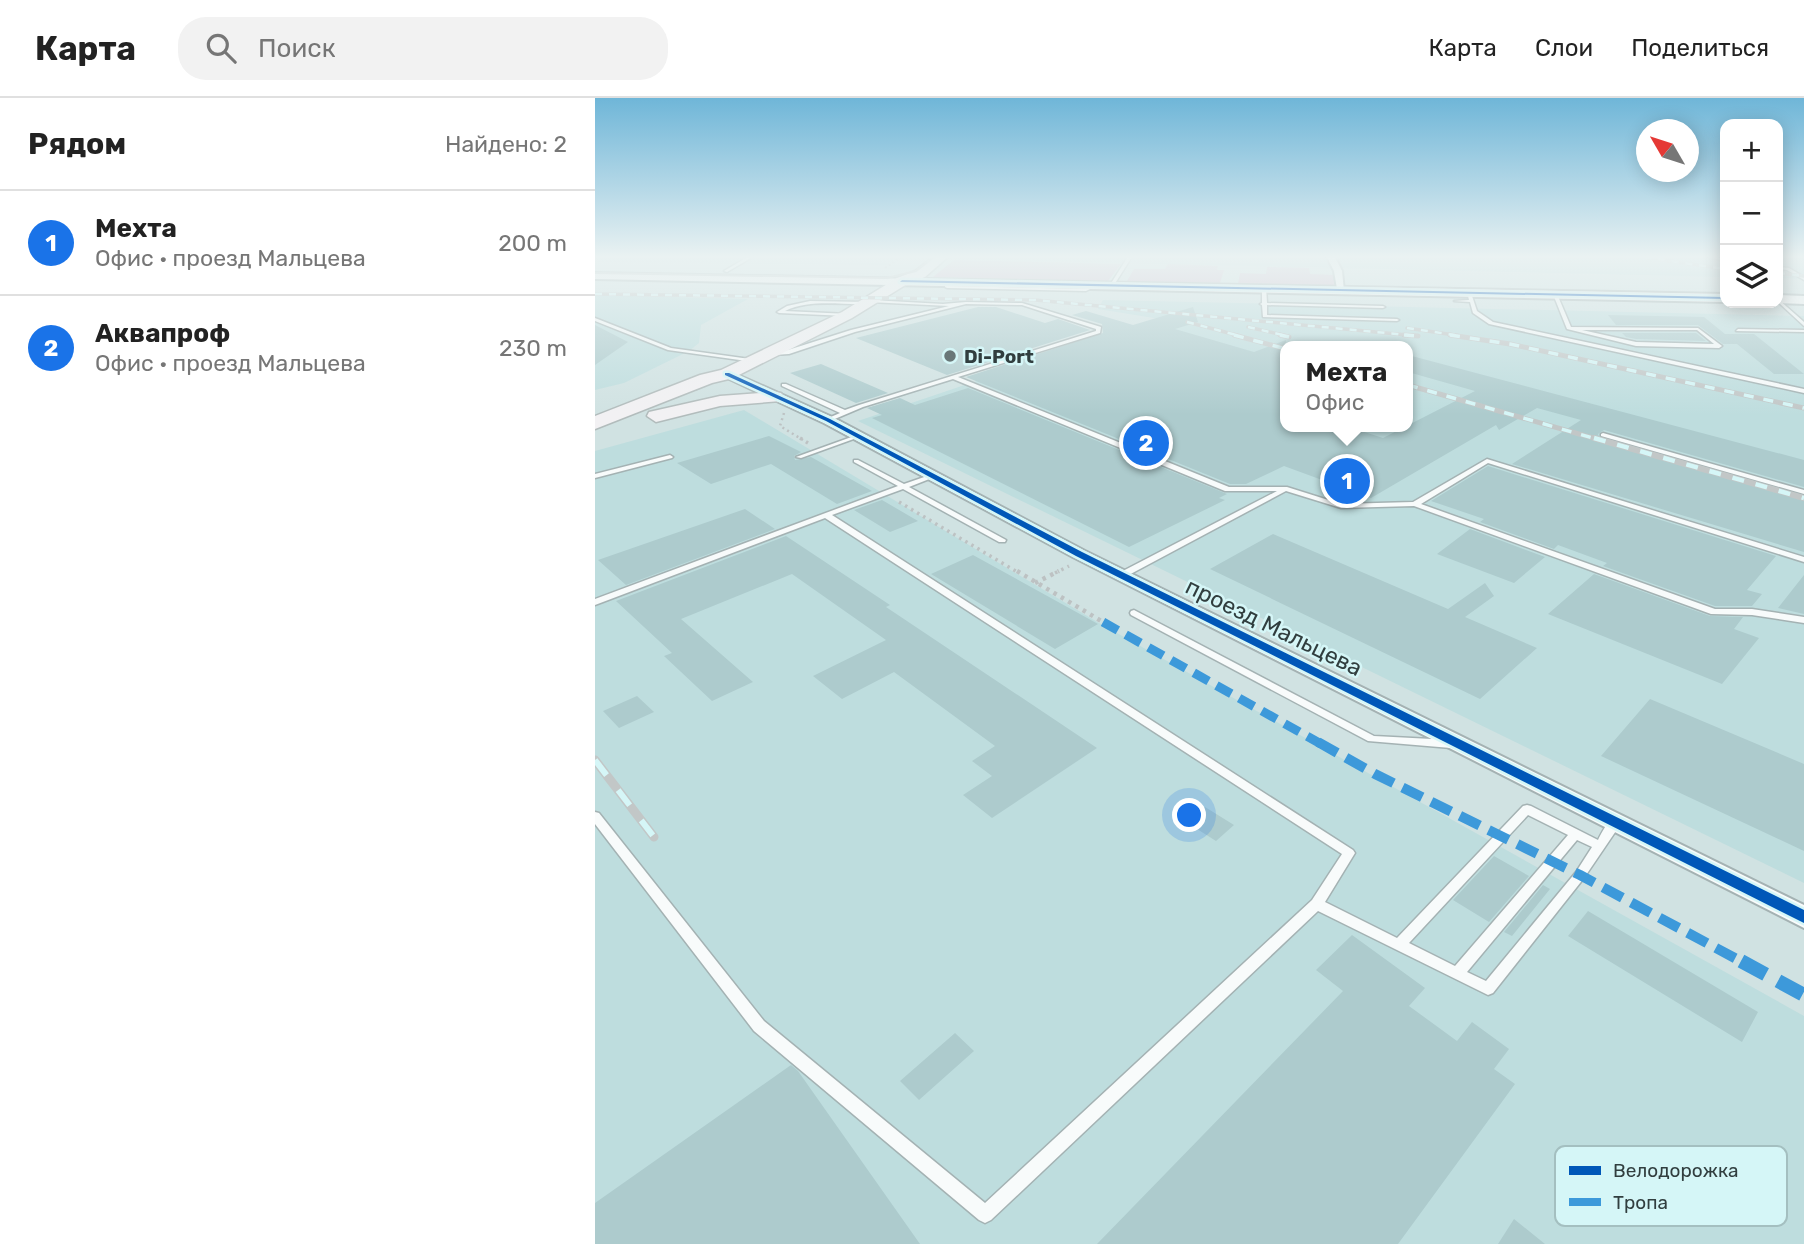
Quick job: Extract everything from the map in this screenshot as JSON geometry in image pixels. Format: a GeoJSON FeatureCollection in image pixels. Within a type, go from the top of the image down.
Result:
{"type":"FeatureCollection","features":[{"type":"Feature","properties":{"kind":"main road"},"geometry":{"type":"LineString","coordinates":[[595,423],[706,379],[726,374],[858,308]]}},
{"type":"Feature","properties":{"kind":"main road"},"geometry":{"type":"LineString","coordinates":[[656,416],[721,384],[726,374]]}},
{"type":"Feature","properties":{"kind":"main road"},"geometry":{"type":"LineString","coordinates":[[595,434],[720,401],[779,391]]}},
{"type":"Feature","properties":{"kind":"street","name":"проезд Мальцева"},"geometry":{"type":"LineString","coordinates":[[726,374],[779,391],[836,416],[859,436],[1122,575],[1804,917]]}},
{"type":"Feature","properties":{"kind":"lane"},"geometry":{"type":"LineString","coordinates":[[785,308],[779,312],[847,315]]}},
{"type":"Feature","properties":{"kind":"lane"},"geometry":{"type":"LineString","coordinates":[[595,318],[670,349],[761,356],[789,352],[853,331],[944,308]]}},
{"type":"Feature","properties":{"kind":"lane"},"geometry":{"type":"LineString","coordinates":[[836,416],[1098,332],[1099,328],[1036,308]]}},
{"type":"Feature","properties":{"kind":"lane"},"geometry":{"type":"LineString","coordinates":[[1263,308],[1265,316],[1397,320]]}},
{"type":"Feature","properties":{"kind":"lane"},"geometry":{"type":"LineString","coordinates":[[1474,308],[1491,323],[1804,391]]}},
{"type":"Feature","properties":{"kind":"lane"},"geometry":{"type":"LineString","coordinates":[[1561,308],[1569,328]]}},
{"type":"Feature","properties":{"kind":"lane"},"geometry":{"type":"LineString","coordinates":[[1787,308],[1804,325]]}},
{"type":"Feature","properties":{"kind":"lane"},"geometry":{"type":"LineString","coordinates":[[1569,328],[1698,329],[1719,345],[1636,344],[1569,328]]}},
{"type":"Feature","properties":{"kind":"lane"},"geometry":{"type":"LineString","coordinates":[[1738,330],[1804,331]]}},
{"type":"Feature","properties":{"kind":"lane"},"geometry":{"type":"LineString","coordinates":[[955,378],[1228,489],[1287,489],[1341,506],[1415,504],[1714,612],[1752,612],[1804,620]]}},
{"type":"Feature","properties":{"kind":"lane"},"geometry":{"type":"LineString","coordinates":[[1603,435],[1804,492]]}},
{"type":"Feature","properties":{"kind":"lane"},"geometry":{"type":"LineString","coordinates":[[799,457],[859,436]]}},
{"type":"Feature","properties":{"kind":"lane"},"geometry":{"type":"LineString","coordinates":[[595,476],[670,457]]}},
{"type":"Feature","properties":{"kind":"lane"},"geometry":{"type":"LineString","coordinates":[[856,461],[1002,540]]}},
{"type":"Feature","properties":{"kind":"lane"},"geometry":{"type":"LineString","coordinates":[[1415,504],[1487,461],[1804,560]]}},
{"type":"Feature","properties":{"kind":"lane"},"geometry":{"type":"LineString","coordinates":[[595,602],[935,475]]}},
{"type":"Feature","properties":{"kind":"lane"},"geometry":{"type":"LineString","coordinates":[[1122,575],[1287,489]]}},
{"type":"Feature","properties":{"kind":"lane"},"geometry":{"type":"LineString","coordinates":[[595,816],[759,1026],[985,1214],[1317,904],[1349,853],[826,515]]}},
{"type":"Feature","properties":{"kind":"lane"},"geometry":{"type":"LineString","coordinates":[[1134,613],[1372,739],[1466,746]]}},
{"type":"Feature","properties":{"kind":"lane"},"geometry":{"type":"LineString","coordinates":[[1399,945],[1527,809],[1600,846]]}},
{"type":"Feature","properties":{"kind":"lane"},"geometry":{"type":"LineString","coordinates":[[1317,904],[1488,989],[1616,822]]}},
{"type":"Feature","properties":{"kind":"lane"},"geometry":{"type":"LineString","coordinates":[[1457,974],[1576,833]]}},
{"type":"Feature","properties":{"kind":"path"},"geometry":{"type":"LineString","coordinates":[[890,491],[892,498],[1104,622]]}},
{"type":"Feature","properties":{"kind":"path"},"geometry":{"type":"LineString","coordinates":[[1035,583],[1073,564]]}},
{"type":"Feature","properties":{"kind":"shaded area"},"geometry":{"type":"Polygon","coordinates":[[[595,308],[731,308],[701,325],[699,343],[689,351],[624,383],[595,390],[595,308]]]}},
{"type":"Feature","properties":{"kind":"shaded area"},"geometry":{"type":"Polygon","coordinates":[[[1475,308],[1804,316],[1804,883],[858,421],[1160,319],[1098,309],[1475,308]]]}},
{"type":"Feature","properties":{"kind":"shaded area"},"geometry":{"type":"Polygon","coordinates":[[[744,410],[1099,623],[1804,1016],[1804,1244],[595,1244],[595,451],[744,410]]]}},
{"type":"Feature","properties":{"kind":"building","name":"Di-Port"},"geometry":{"type":"Polygon","coordinates":[[[972,308],[1001,308],[1045,323],[1058,319],[1090,330],[947,375],[856,338],[972,308]]]}},
{"type":"Feature","properties":{"kind":"building"},"geometry":{"type":"Polygon","coordinates":[[[1193,308],[1198,322],[1175,329],[1254,352],[1280,342],[1280,432],[1364,432],[1383,438],[1395,432],[1413,432],[1413,423],[1475,391],[1413,373],[1413,356],[1804,460],[1804,487],[1604,430],[1598,434],[1600,439],[1804,496],[1804,552],[1512,464],[1581,420],[1537,408],[1499,430],[1496,425],[1371,498],[1284,466],[1246,484],[1230,484],[966,377],[1103,333],[1102,324],[1072,315],[1086,311],[1133,325],[1193,308]]]}},
{"type":"Feature","properties":{"kind":"building"},"geometry":{"type":"Polygon","coordinates":[[[1608,315],[1704,317],[1725,334],[1754,334],[1804,374],[1774,374],[1737,344],[1723,344],[1698,325],[1616,325],[1608,315]]]}},
{"type":"Feature","properties":{"kind":"building"},"geometry":{"type":"Polygon","coordinates":[[[595,325],[628,342],[595,365],[595,325]]]}},
{"type":"Feature","properties":{"kind":"building"},"geometry":{"type":"Polygon","coordinates":[[[1622,333],[1696,333],[1706,341],[1636,339],[1626,337],[1622,333]]]}},
{"type":"Feature","properties":{"kind":"building"},"geometry":{"type":"Polygon","coordinates":[[[821,364],[888,393],[856,403],[790,373],[821,364]]]}},
{"type":"Feature","properties":{"kind":"building"},"geometry":{"type":"Polygon","coordinates":[[[968,388],[1227,494],[1219,498],[1225,500],[1129,547],[872,418],[882,415],[867,408],[900,398],[915,405],[968,388]]]}},
{"type":"Feature","properties":{"kind":"building"},"geometry":{"type":"Polygon","coordinates":[[[769,436],[801,452],[794,456],[795,460],[811,457],[872,491],[837,504],[771,464],[711,484],[677,463],[769,436]]]}},
{"type":"Feature","properties":{"kind":"building"},"geometry":{"type":"Polygon","coordinates":[[[1488,466],[1776,556],[1747,590],[1762,594],[1752,606],[1715,606],[1603,566],[1607,563],[1558,545],[1554,549],[1480,522],[1484,519],[1431,501],[1488,466]]]}},
{"type":"Feature","properties":{"kind":"building"},"geometry":{"type":"Polygon","coordinates":[[[882,500],[918,521],[890,532],[854,510],[882,500]]]}},
{"type":"Feature","properties":{"kind":"building"},"geometry":{"type":"Polygon","coordinates":[[[745,509],[775,529],[626,585],[598,560],[745,509]]]}},
{"type":"Feature","properties":{"kind":"building"},"geometry":{"type":"Polygon","coordinates":[[[1470,529],[1545,557],[1514,583],[1437,554],[1470,529]]]}},
{"type":"Feature","properties":{"kind":"building"},"geometry":{"type":"Polygon","coordinates":[[[1273,534],[1448,609],[1485,583],[1494,596],[1465,617],[1537,648],[1480,699],[1210,569],[1273,534]]]}},
{"type":"Feature","properties":{"kind":"building"},"geometry":{"type":"Polygon","coordinates":[[[786,536],[890,605],[886,607],[1097,748],[992,818],[963,795],[992,776],[972,761],[995,746],[894,672],[842,699],[813,676],[886,640],[792,574],[681,619],[753,682],[712,701],[664,656],[672,653],[616,601],[786,536]]]}},
{"type":"Feature","properties":{"kind":"building"},"geometry":{"type":"Polygon","coordinates":[[[973,555],[1098,624],[1055,649],[931,574],[973,555]]]}},
{"type":"Feature","properties":{"kind":"building"},"geometry":{"type":"Polygon","coordinates":[[[1594,574],[1710,616],[1743,617],[1734,629],[1759,638],[1722,684],[1548,614],[1594,574]]]}},
{"type":"Feature","properties":{"kind":"building"},"geometry":{"type":"Polygon","coordinates":[[[1804,575],[1804,614],[1778,608],[1804,575]]]}},
{"type":"Feature","properties":{"kind":"building"},"geometry":{"type":"Polygon","coordinates":[[[637,696],[654,712],[619,728],[603,711],[637,696]]]}},
{"type":"Feature","properties":{"kind":"building"},"geometry":{"type":"Polygon","coordinates":[[[1650,699],[1804,764],[1804,851],[1601,756],[1650,699]]]}},
{"type":"Feature","properties":{"kind":"building"},"geometry":{"type":"Polygon","coordinates":[[[1205,807],[1234,825],[1216,841],[1186,822],[1205,807]]]}},
{"type":"Feature","properties":{"kind":"building"},"geometry":{"type":"Polygon","coordinates":[[[1494,856],[1529,876],[1489,922],[1453,900],[1494,856]]]}},
{"type":"Feature","properties":{"kind":"building"},"geometry":{"type":"Polygon","coordinates":[[[1543,885],[1550,889],[1512,936],[1504,932],[1543,885]]]}},
{"type":"Feature","properties":{"kind":"building"},"geometry":{"type":"Polygon","coordinates":[[[1588,911],[1758,1012],[1742,1042],[1568,936],[1588,911]]]}},
{"type":"Feature","properties":{"kind":"building"},"geometry":{"type":"Polygon","coordinates":[[[1352,935],[1425,988],[1409,1006],[1457,1041],[1472,1022],[1509,1049],[1494,1069],[1515,1084],[1398,1244],[1097,1244],[1343,991],[1316,970],[1352,935]]]}},
{"type":"Feature","properties":{"kind":"building"},"geometry":{"type":"Polygon","coordinates":[[[955,1033],[974,1051],[919,1100],[900,1081],[955,1033]]]}},
{"type":"Feature","properties":{"kind":"building"},"geometry":{"type":"Polygon","coordinates":[[[791,1065],[798,1071],[920,1244],[595,1244],[595,1203],[791,1065]]]}},
{"type":"Feature","properties":{"kind":"building"},"geometry":{"type":"Polygon","coordinates":[[[1514,1219],[1545,1244],[1498,1244],[1514,1219]]]}},
{"type":"Feature","properties":{"kind":"railway"},"geometry":{"type":"LineString","coordinates":[[1125,308],[1418,336],[1404,335]]}},
{"type":"Feature","properties":{"kind":"railway"},"geometry":{"type":"LineString","coordinates":[[1187,322],[1240,336]]}},
{"type":"Feature","properties":{"kind":"railway"},"geometry":{"type":"LineString","coordinates":[[1248,327],[1287,336]]}},
{"type":"Feature","properties":{"kind":"railway"},"geometry":{"type":"LineString","coordinates":[[1407,328],[1461,336]]}},
{"type":"Feature","properties":{"kind":"railway"},"geometry":{"type":"LineString","coordinates":[[1234,335],[1280,347]]}},
{"type":"Feature","properties":{"kind":"railway"},"geometry":{"type":"LineString","coordinates":[[1280,335],[1289,337]]}},
{"type":"Feature","properties":{"kind":"railway"},"geometry":{"type":"LineString","coordinates":[[1450,335],[1510,344],[1804,408]]}},
{"type":"Feature","properties":{"kind":"railway"},"geometry":{"type":"LineString","coordinates":[[1413,386],[1600,440]]}},
{"type":"Feature","properties":{"kind":"railway"},"geometry":{"type":"LineString","coordinates":[[1594,438],[1804,498]]}},
{"type":"Feature","properties":{"kind":"railway"},"geometry":{"type":"LineString","coordinates":[[595,760],[654,837]]}},
{"type":"Feature","properties":{"kind":"marked path"},"geometry":{"type":"LineString","coordinates":[[1103,622],[1375,774],[1580,875],[1804,995]]}},
{"type":"Feature","properties":{"kind":"cycle path"},"geometry":{"type":"LineString","coordinates":[[727,374],[828,420],[1079,554],[1804,917]]}},
{"type":"Feature","properties":{"kind":"place","name":"Di-Port"},"geometry":{"type":"Point","coordinates":[950,356]}},
{"type":"Feature","properties":{"kind":"place","name":"Аквапроф"},"geometry":{"type":"Point","coordinates":[1146,443]}},
{"type":"Feature","properties":{"kind":"place","name":"Мехта"},"geometry":{"type":"Point","coordinates":[1347,481]}}]}
